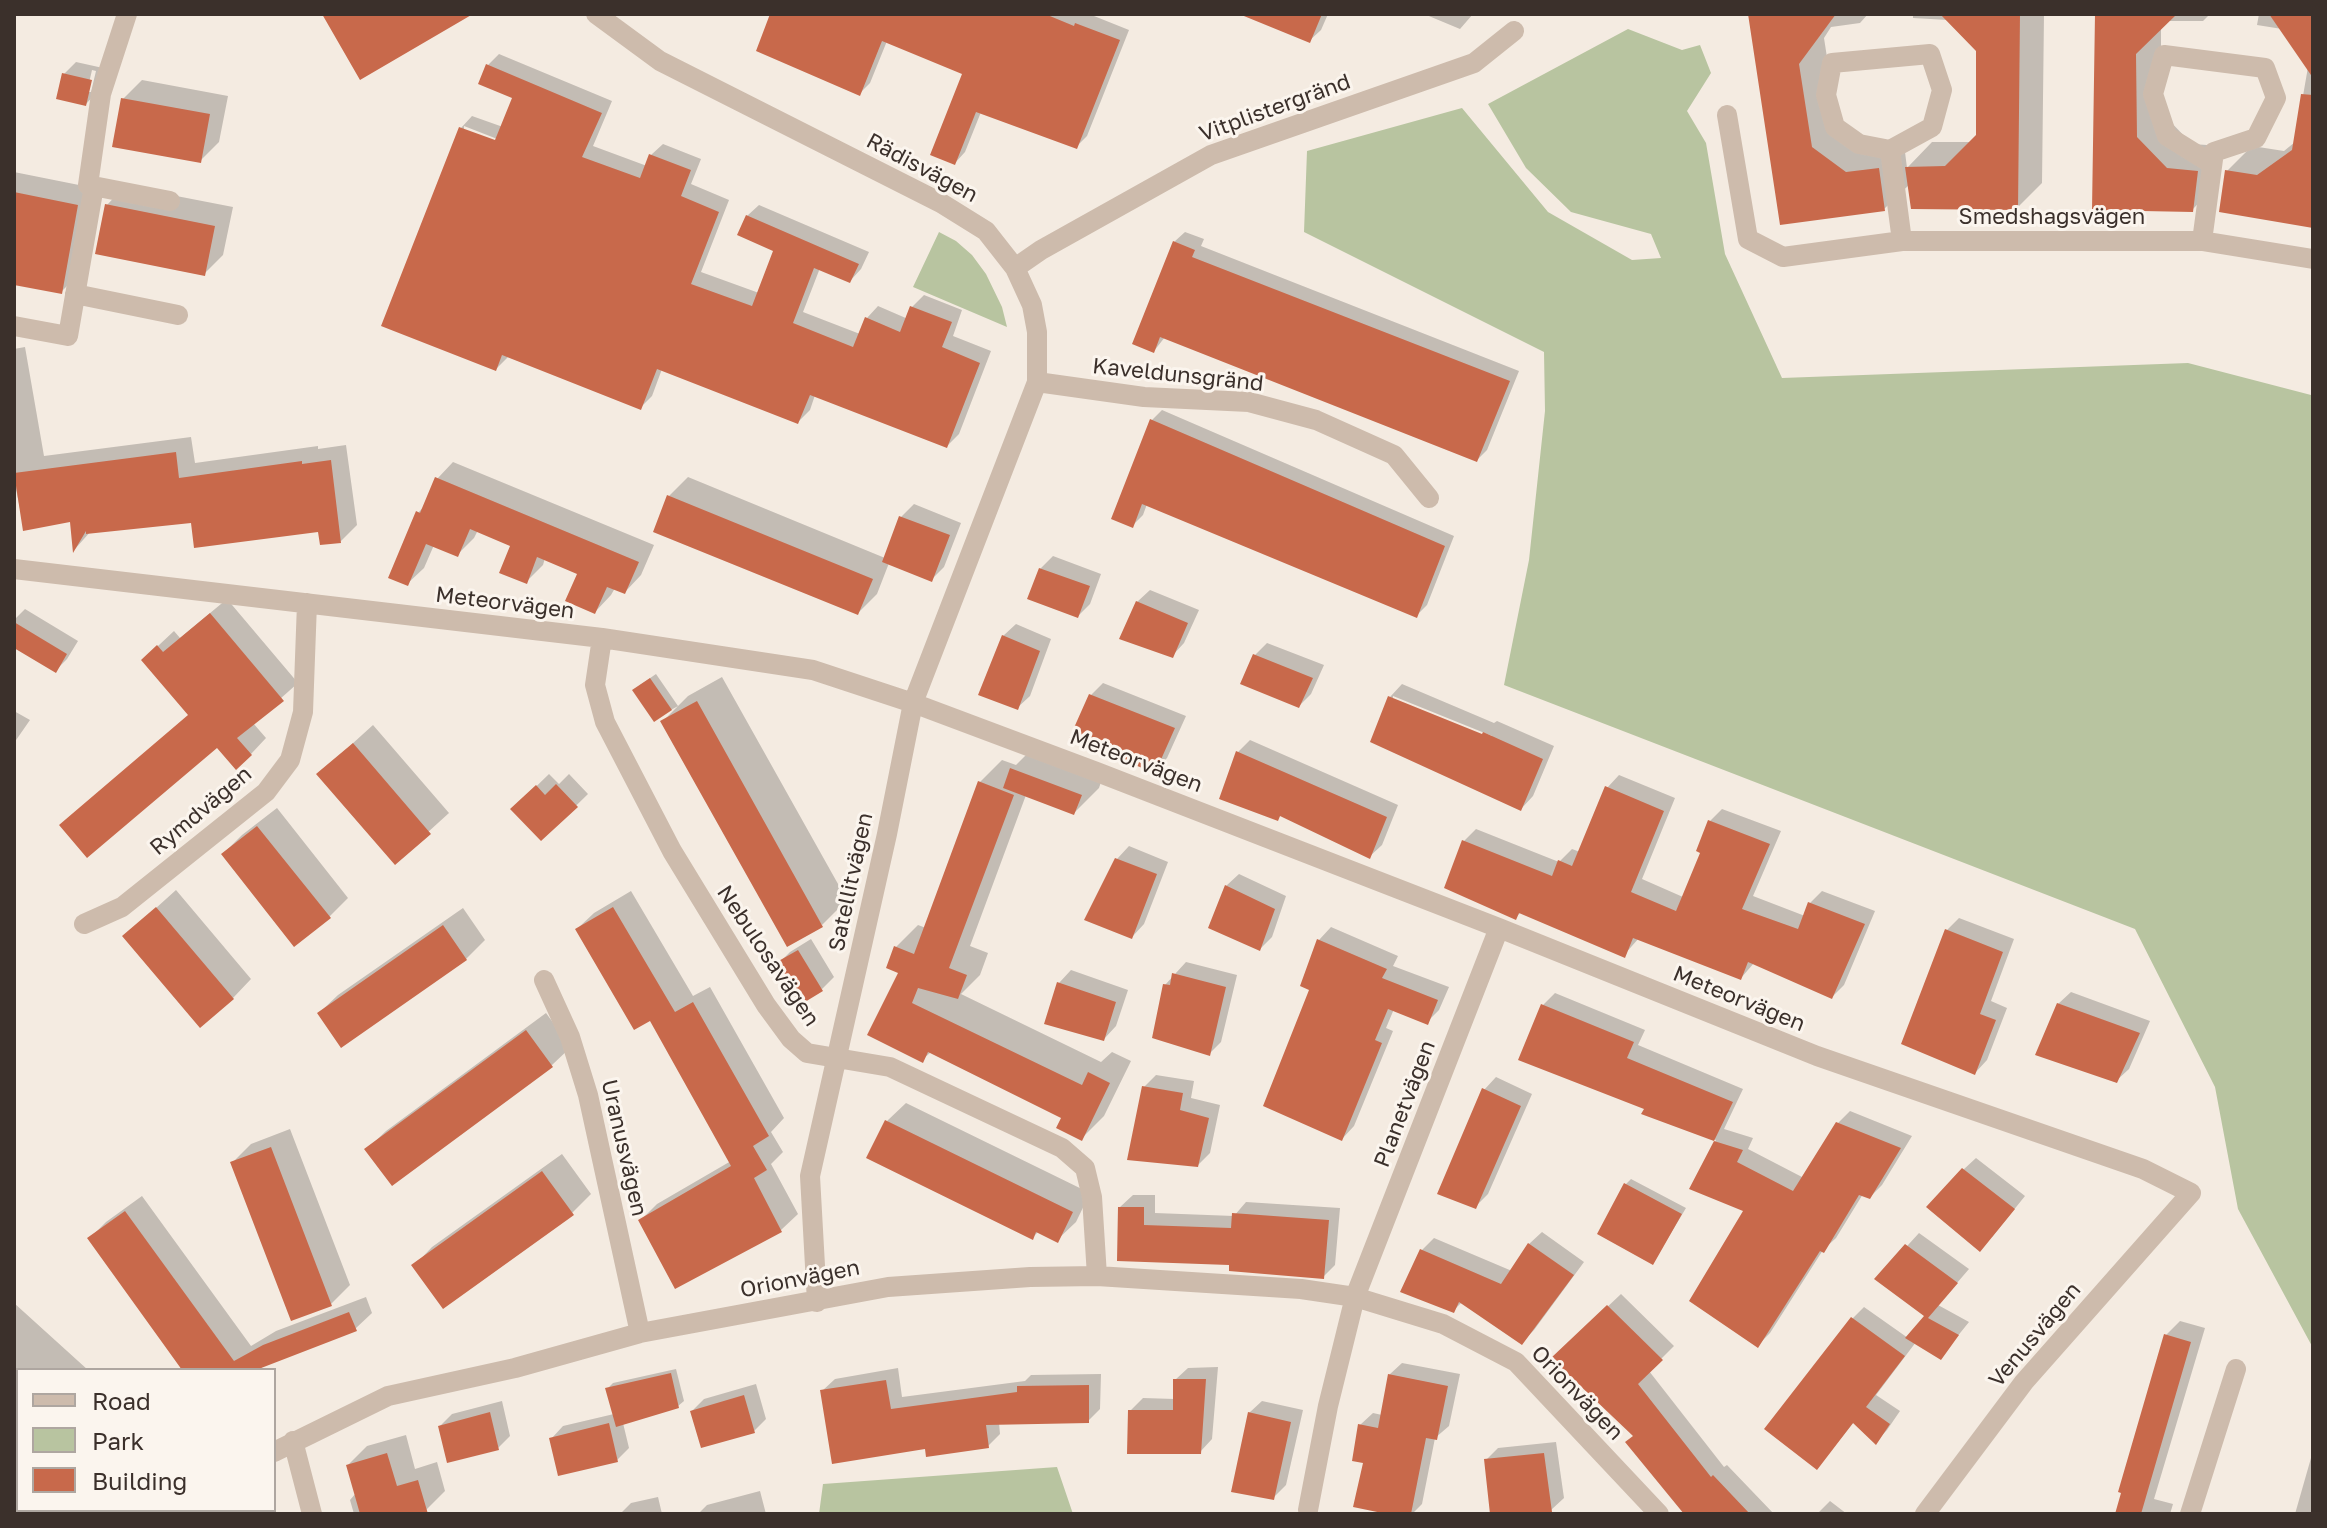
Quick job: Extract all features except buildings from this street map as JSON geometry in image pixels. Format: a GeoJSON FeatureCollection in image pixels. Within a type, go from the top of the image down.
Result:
{"type":"FeatureCollection","features":[{"type":"Feature","properties":{"kind":"street"},"geometry":{"type":"LineString","coordinates":[[127,14],[101,94],[88,185],[170,201]]}},
{"type":"Feature","properties":{"kind":"street","name":"Rädisvägen"},"geometry":{"type":"LineString","coordinates":[[596,14],[660,61],[941,203],[986,231],[1015,268],[1032,305],[1037,332],[1037,382],[999,486]]}},
{"type":"Feature","properties":{"kind":"street","name":"Vitplistergränd"},"geometry":{"type":"LineString","coordinates":[[1015,268],[1041,250],[1211,155],[1474,63],[1514,31]]}},
{"type":"Feature","properties":{"kind":"street"},"geometry":{"type":"LineString","coordinates":[[1930,54],[1942,90],[1932,127],[1890,150],[1859,144],[1835,127],[1826,95],[1832,63],[1930,54]]}},
{"type":"Feature","properties":{"kind":"street"},"geometry":{"type":"LineString","coordinates":[[2202,241],[2214,152],[2256,138],[2276,98],[2265,68],[2164,55],[2153,94],[2167,136],[2212,164]]}},
{"type":"Feature","properties":{"kind":"street","name":"Smedshagsvägen"},"geometry":{"type":"LineString","coordinates":[[1727,115],[1748,239],[1783,257],[1902,241],[2202,241],[2313,259]]}},
{"type":"Feature","properties":{"kind":"street"},"geometry":{"type":"LineString","coordinates":[[1890,150],[1902,241]]}},
{"type":"Feature","properties":{"kind":"street"},"geometry":{"type":"LineString","coordinates":[[14,326],[68,336],[94,186]]}},
{"type":"Feature","properties":{"kind":"street"},"geometry":{"type":"LineString","coordinates":[[75,294],[178,315]]}},
{"type":"Feature","properties":{"kind":"street","name":"Kaveldunsgränd"},"geometry":{"type":"LineString","coordinates":[[1037,382],[1144,397],[1249,402],[1316,420],[1394,455],[1429,498]]}},
{"type":"Feature","properties":{"kind":"street","name":"Satellitvägen"},"geometry":{"type":"LineString","coordinates":[[817,1302],[810,1176],[838,1059],[913,703],[999,486]]}},
{"type":"Feature","properties":{"kind":"street","name":"Meteorvägen"},"geometry":{"type":"LineString","coordinates":[[14,569],[602,638],[813,670],[913,703],[1499,928],[1817,1056],[2143,1169],[2191,1193]]}},
{"type":"Feature","properties":{"kind":"street","name":"Rymdvägen"},"geometry":{"type":"LineString","coordinates":[[84,924],[122,907],[266,792],[290,760],[303,712],[307,603]]}},
{"type":"Feature","properties":{"kind":"street","name":"Nebulosavägen"},"geometry":{"type":"LineString","coordinates":[[602,638],[595,685],[605,722],[672,851],[766,1005],[791,1039],[807,1053],[890,1067],[1062,1148],[1085,1168],[1092,1197],[1097,1276]]}},
{"type":"Feature","properties":{"kind":"street","name":"Planetvägen"},"geometry":{"type":"LineString","coordinates":[[1355,1297],[1499,928]]}},
{"type":"Feature","properties":{"kind":"street","name":"Uranusvägen"},"geometry":{"type":"LineString","coordinates":[[544,980],[570,1037],[588,1095],[640,1333]]}},
{"type":"Feature","properties":{"kind":"street","name":"Venusvägen"},"geometry":{"type":"LineString","coordinates":[[1925,1514],[2024,1382],[2191,1193]]}},
{"type":"Feature","properties":{"kind":"street","name":"Orionvägen"},"geometry":{"type":"LineString","coordinates":[[276,1451],[388,1396],[515,1368],[640,1333],[888,1287],[1030,1277],[1097,1276],[1232,1283],[1355,1297],[1443,1324],[1516,1362],[1659,1514]]}},
{"type":"Feature","properties":{"kind":"street"},"geometry":{"type":"LineString","coordinates":[[1308,1510],[1328,1406],[1355,1297]]}},
{"type":"Feature","properties":{"kind":"street"},"geometry":{"type":"LineString","coordinates":[[2190,1514],[2236,1369]]}},
{"type":"Feature","properties":{"kind":"street"},"geometry":{"type":"LineString","coordinates":[[293,1441],[312,1514]]}},
{"type":"Feature","properties":{"kind":"green space"},"geometry":{"type":"Polygon","coordinates":[[[1628,29],[1682,50],[1700,45],[1711,73],[1687,111],[1706,143],[1725,254],[1782,378],[2188,363],[2311,395],[2313,391],[2313,1348],[2238,1209],[2215,1087],[2135,929],[1504,685],[1529,560],[1545,411],[1544,352],[1304,232],[1307,151],[1462,108],[1548,212],[1632,260],[1661,258],[1651,234],[1571,212],[1526,168],[1488,104],[1628,29]]]}},
{"type":"Feature","properties":{"kind":"green space"},"geometry":{"type":"Polygon","coordinates":[[[939,232],[972,255],[986,274],[1002,307],[1007,327],[913,287],[939,232]]]}},
{"type":"Feature","properties":{"kind":"green space"},"geometry":{"type":"Polygon","coordinates":[[[1057,1467],[1073,1514],[819,1514],[823,1484],[1057,1467]]]}}]}
